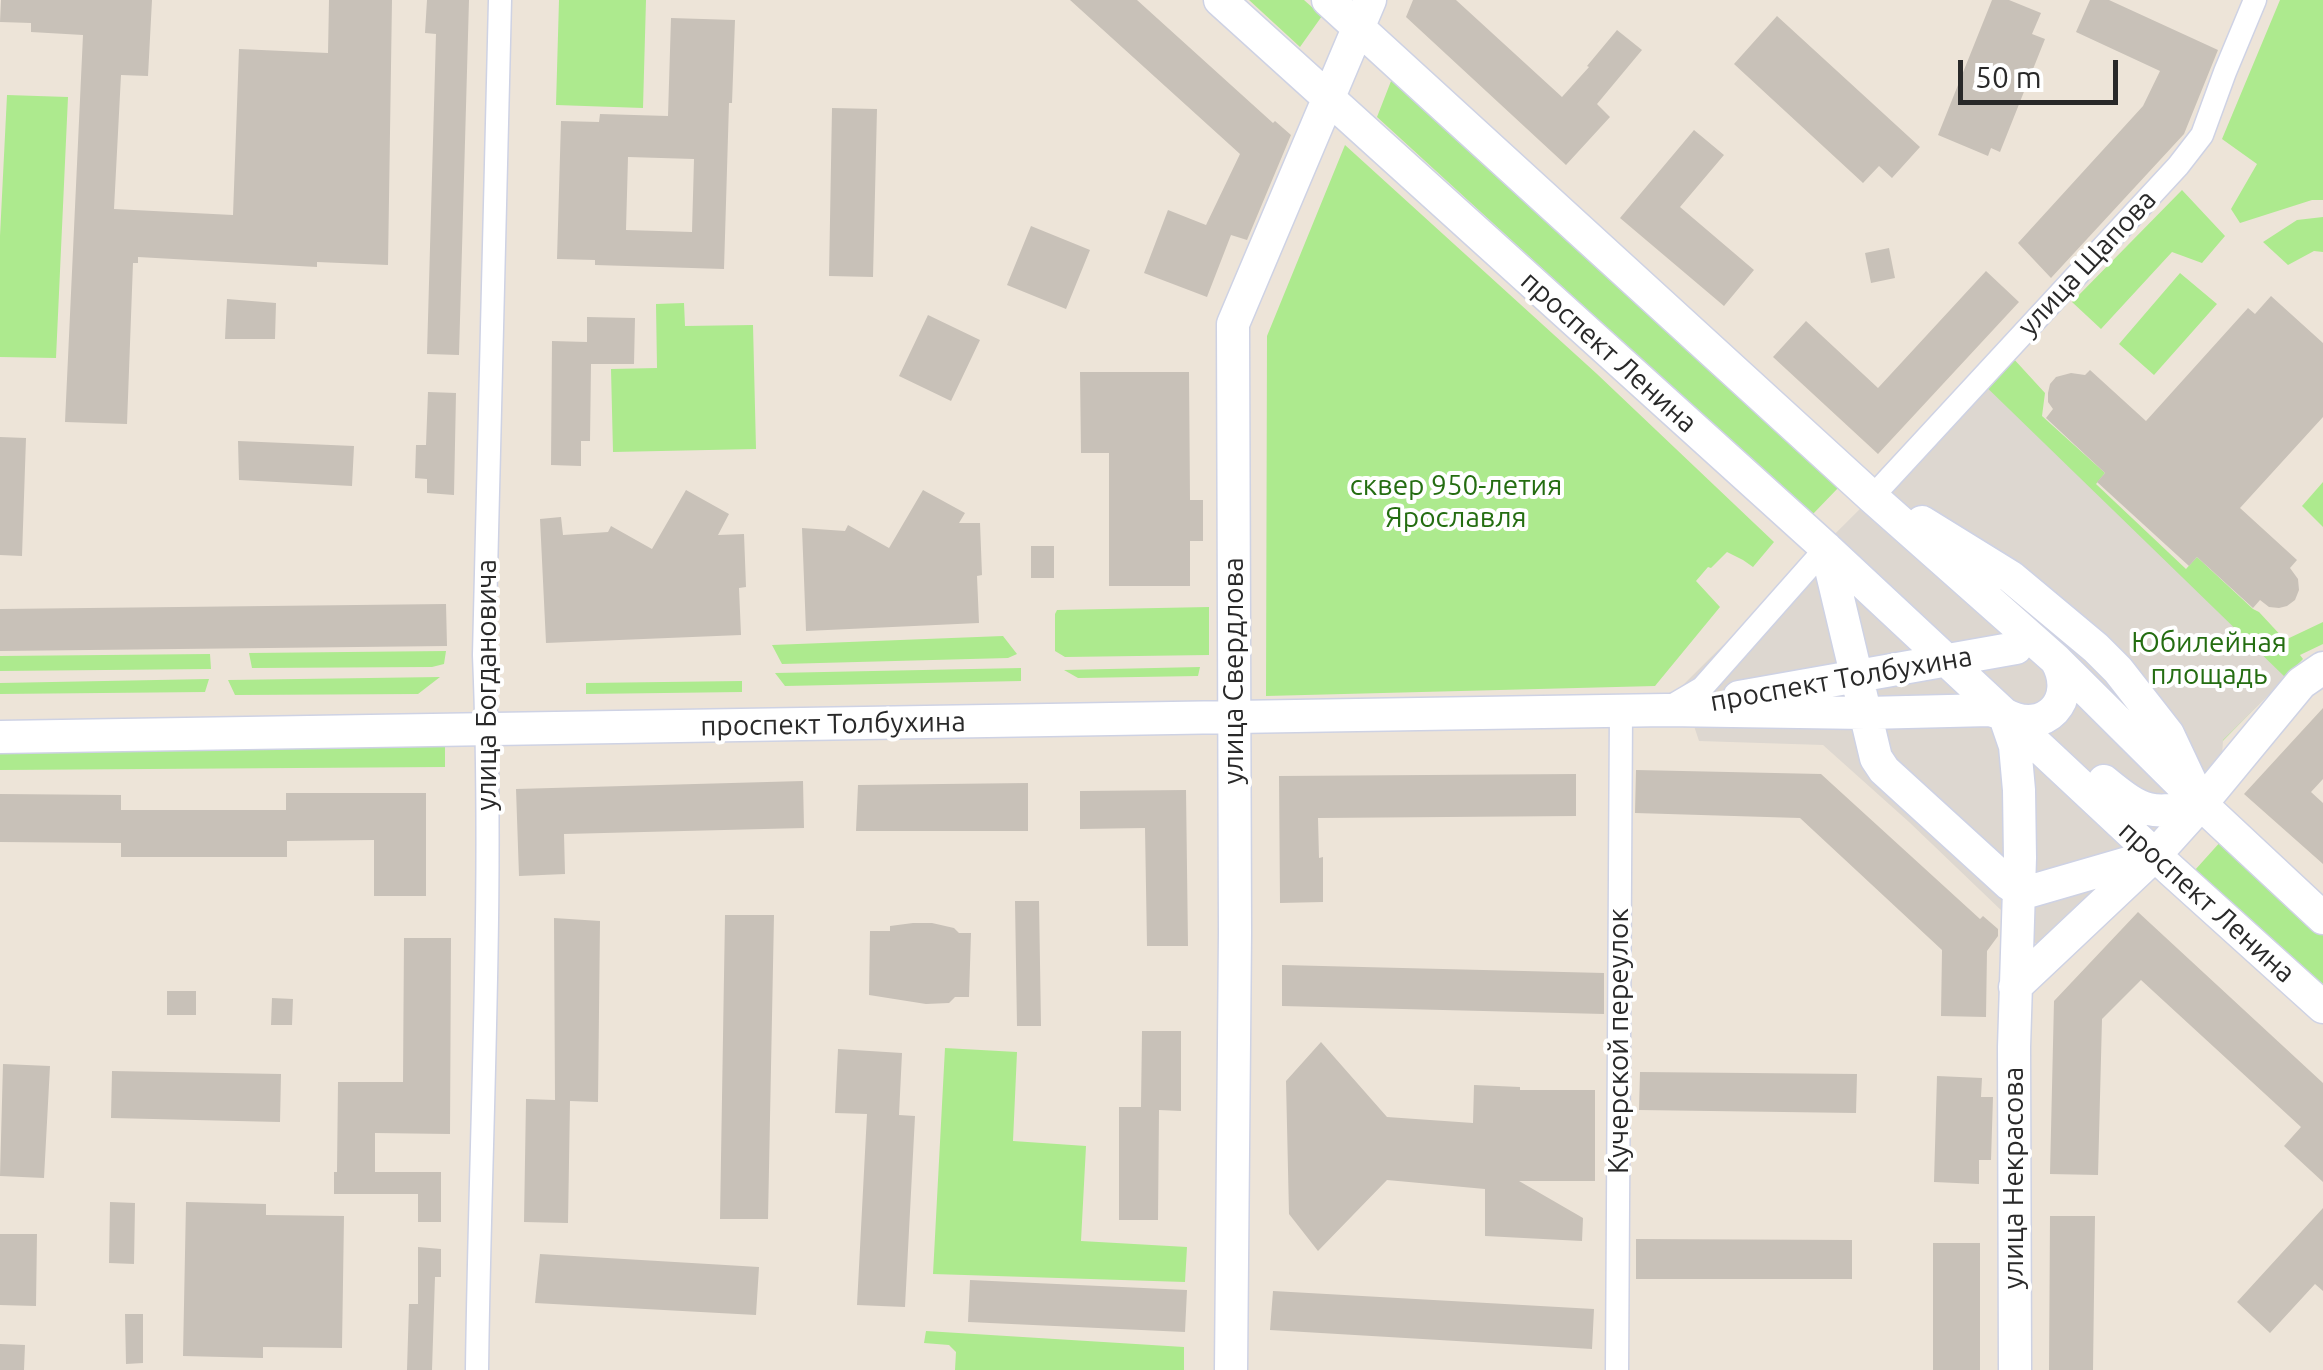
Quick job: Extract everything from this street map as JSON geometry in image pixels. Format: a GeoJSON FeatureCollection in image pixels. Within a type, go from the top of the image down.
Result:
{"type":"FeatureCollection","features":[{"type":"Feature","properties":{"kind":"main road","name":"проспект Ленина"},"geometry":{"type":"LineString","coordinates":[[1220,0],[1826,548],[2323,1007]]}},
{"type":"Feature","properties":{"kind":"main road"},"geometry":{"type":"LineString","coordinates":[[1328,0],[1364,14],[1872,497],[2323,918]]}},
{"type":"Feature","properties":{"kind":"main road","name":"улица Свердлова"},"geometry":{"type":"LineString","coordinates":[[1231,1370],[1233,324],[1364,14]]}},
{"type":"Feature","properties":{"kind":"main road"},"geometry":{"type":"LineString","coordinates":[[1872,497],[1932,527],[2011,576],[2096,648],[2168,734],[2201,804]]}},
{"type":"Feature","properties":{"kind":"main road"},"geometry":{"type":"LineString","coordinates":[[1826,548],[1876,758],[1884,770],[2019,890],[2032,890],[2155,854]]}},
{"type":"Feature","properties":{"kind":"main road","name":"проспект Толбухина"},"geometry":{"type":"LineString","coordinates":[[1666,710],[1946,660],[2096,648]]}},
{"type":"Feature","properties":{"kind":"main road"},"geometry":{"type":"LineString","coordinates":[[2005,653],[2039,653],[2062,670],[2063,695],[2049,715],[2026,722],[2000,710],[1990,696],[1988,684],[1996,661],[2005,653]]}},
{"type":"Feature","properties":{"kind":"main road"},"geometry":{"type":"LineString","coordinates":[[2015,986],[2155,854],[2301,684],[2323,668]]}},
{"type":"Feature","properties":{"kind":"main road","name":"проспект Толбухина"},"geometry":{"type":"LineString","coordinates":[[0,737],[1666,710],[2000,710]]}},
{"type":"Feature","properties":{"kind":"main road","name":"улица Некрасова"},"geometry":{"type":"LineString","coordinates":[[2000,710],[2015,746],[2019,807],[2014,1370]]}},
{"type":"Feature","properties":{"kind":"main road"},"geometry":{"type":"LineString","coordinates":[[2032,739],[2083,762],[2133,804],[2145,809],[2172,811],[2201,804]]}},
{"type":"Feature","properties":{"kind":"street","name":"улица Богдановича"},"geometry":{"type":"LineString","coordinates":[[476,1370],[486,910],[484,656],[500,0]]}},
{"type":"Feature","properties":{"kind":"street","name":"улица Щапова"},"geometry":{"type":"LineString","coordinates":[[1872,497],[2202,136],[2256,0]]}},
{"type":"Feature","properties":{"kind":"street"},"geometry":{"type":"LineString","coordinates":[[1666,710],[1702,688],[1826,548]]}},
{"type":"Feature","properties":{"kind":"street","name":"Кучерской переулок"},"geometry":{"type":"LineString","coordinates":[[1617,1370],[1621,712]]}},
{"type":"Feature","properties":{"kind":"green space"},"geometry":{"type":"Polygon","coordinates":[[[559,0],[646,0],[643,108],[556,105],[559,0]]]}},
{"type":"Feature","properties":{"kind":"green space"},"geometry":{"type":"Polygon","coordinates":[[[1249,0],[1304,0],[1322,16],[1300,47],[1249,0]]]}},
{"type":"Feature","properties":{"kind":"green space"},"geometry":{"type":"Polygon","coordinates":[[[2280,0],[2323,0],[2323,200],[2240,223],[2231,209],[2257,164],[2222,139],[2280,0]]]}},
{"type":"Feature","properties":{"kind":"green space"},"geometry":{"type":"Polygon","coordinates":[[[1393,76],[1839,487],[1812,515],[1377,117],[1393,76]]]}},
{"type":"Feature","properties":{"kind":"green space"},"geometry":{"type":"Polygon","coordinates":[[[7,95],[68,97],[56,358],[0,357],[0,236],[7,95]]]}},
{"type":"Feature","properties":{"kind":"green space","name":"сквер 950-летия Ярославля"},"geometry":{"type":"Polygon","coordinates":[[[1345,145],[1597,374],[1774,542],[1753,567],[1727,552],[1696,581],[1720,607],[1655,686],[1266,696],[1267,336],[1345,145]]]}},
{"type":"Feature","properties":{"kind":"green space"},"geometry":{"type":"Polygon","coordinates":[[[2182,190],[2225,236],[2202,263],[2172,252],[2101,329],[2072,302],[2182,190]]]}},
{"type":"Feature","properties":{"kind":"green space"},"geometry":{"type":"Polygon","coordinates":[[[2323,217],[2323,252],[2314,251],[2288,265],[2263,242],[2297,220],[2323,217]]]}},
{"type":"Feature","properties":{"kind":"green space"},"geometry":{"type":"Polygon","coordinates":[[[2180,273],[2217,304],[2154,375],[2119,344],[2180,273]]]}},
{"type":"Feature","properties":{"kind":"green space"},"geometry":{"type":"Polygon","coordinates":[[[684,303],[685,326],[753,325],[756,449],[613,452],[611,369],[657,368],[656,304],[684,303]]]}},
{"type":"Feature","properties":{"kind":"green space","name":"Юбилейная площадь"},"geometry":{"type":"Polygon","coordinates":[[[2012,357],[2045,393],[2042,416],[2105,473],[2096,484],[2186,569],[2197,557],[2285,640],[2323,622],[2323,644],[2300,655],[2303,659],[2215,749],[1904,478],[2012,357]]]}},
{"type":"Feature","properties":{"kind":"green space"},"geometry":{"type":"Polygon","coordinates":[[[2323,482],[2323,527],[2302,506],[2323,482]]]}},
{"type":"Feature","properties":{"kind":"green space"},"geometry":{"type":"Polygon","coordinates":[[[1209,607],[1209,655],[1065,657],[1055,651],[1057,610],[1209,607]]]}},
{"type":"Feature","properties":{"kind":"green space"},"geometry":{"type":"Polygon","coordinates":[[[1003,636],[1017,654],[1008,658],[782,664],[772,645],[1003,636]]]}},
{"type":"Feature","properties":{"kind":"green space"},"geometry":{"type":"Polygon","coordinates":[[[446,651],[444,664],[432,667],[252,668],[249,653],[446,651]]]}},
{"type":"Feature","properties":{"kind":"green space"},"geometry":{"type":"Polygon","coordinates":[[[210,654],[211,669],[0,671],[0,656],[210,654]]]}},
{"type":"Feature","properties":{"kind":"green space"},"geometry":{"type":"Polygon","coordinates":[[[1200,667],[1198,676],[1078,678],[1064,670],[1200,667]]]}},
{"type":"Feature","properties":{"kind":"green space"},"geometry":{"type":"Polygon","coordinates":[[[1021,668],[1021,681],[785,686],[775,673],[1021,668]]]}},
{"type":"Feature","properties":{"kind":"green space"},"geometry":{"type":"Polygon","coordinates":[[[440,677],[418,694],[235,695],[228,680],[440,677]]]}},
{"type":"Feature","properties":{"kind":"green space"},"geometry":{"type":"Polygon","coordinates":[[[209,679],[205,692],[0,694],[0,683],[209,679]]]}},
{"type":"Feature","properties":{"kind":"green space"},"geometry":{"type":"Polygon","coordinates":[[[742,681],[742,692],[586,694],[586,683],[742,681]]]}},
{"type":"Feature","properties":{"kind":"green space"},"geometry":{"type":"Polygon","coordinates":[[[445,744],[445,767],[0,770],[0,747],[445,744]]]}},
{"type":"Feature","properties":{"kind":"green space"},"geometry":{"type":"Polygon","coordinates":[[[2222,840],[2323,932],[2323,987],[2195,870],[2222,840]]]}},
{"type":"Feature","properties":{"kind":"green space"},"geometry":{"type":"Polygon","coordinates":[[[945,1048],[1017,1052],[1013,1141],[1086,1146],[1081,1241],[1187,1247],[1185,1282],[933,1274],[945,1048]]]}},
{"type":"Feature","properties":{"kind":"green space"},"geometry":{"type":"Polygon","coordinates":[[[926,1331],[1184,1347],[1184,1370],[955,1370],[956,1352],[949,1345],[924,1343],[926,1331]]]}},
{"type":"Feature","properties":{"kind":"shaded area","name":"Юбилейная площадь"},"geometry":{"type":"Polygon","coordinates":[[[1975,376],[2286,678],[2223,740],[2219,805],[2051,958],[1823,745],[1699,741],[1681,687],[1872,497],[1975,376]]]}},
{"type":"Feature","properties":{"kind":"building"},"geometry":{"type":"Polygon","coordinates":[[[1,0],[152,0],[148,76],[121,75],[114,209],[233,215],[239,49],[328,53],[329,0],[392,0],[388,265],[317,262],[317,267],[138,257],[138,263],[133,263],[127,424],[65,422],[83,35],[31,32],[31,23],[0,22],[1,0]]]}},
{"type":"Feature","properties":{"kind":"building"},"geometry":{"type":"Polygon","coordinates":[[[427,0],[469,0],[459,355],[427,354],[436,34],[425,33],[427,0]]]}},
{"type":"Feature","properties":{"kind":"building"},"geometry":{"type":"Polygon","coordinates":[[[1070,0],[1137,0],[1291,135],[1247,240],[1231,235],[1207,297],[1144,273],[1168,210],[1206,225],[1240,154],[1070,0]]]}},
{"type":"Feature","properties":{"kind":"building"},"geometry":{"type":"Polygon","coordinates":[[[1413,0],[1456,0],[1562,97],[1617,30],[1642,50],[1597,104],[1610,117],[1566,165],[1406,17],[1413,0]]]}},
{"type":"Feature","properties":{"kind":"building"},"geometry":{"type":"Polygon","coordinates":[[[1992,0],[2009,0],[2041,13],[2032,34],[2045,39],[2000,152],[1991,148],[1988,156],[1938,135],[1992,0]]]}},
{"type":"Feature","properties":{"kind":"building"},"geometry":{"type":"Polygon","coordinates":[[[2090,0],[2109,0],[2218,50],[2184,134],[2051,278],[2018,243],[2143,106],[2160,71],[2076,32],[2090,0]]]}},
{"type":"Feature","properties":{"kind":"building"},"geometry":{"type":"Polygon","coordinates":[[[1777,16],[1920,147],[1892,178],[1879,166],[1863,183],[1734,64],[1777,16]]]}},
{"type":"Feature","properties":{"kind":"building"},"geometry":{"type":"Polygon","coordinates":[[[671,18],[735,20],[724,269],[595,265],[595,260],[557,259],[561,121],[599,122],[600,114],[668,116],[671,18]],[[628,157],[626,230],[692,232],[694,159],[628,157]]]}},
{"type":"Feature","properties":{"kind":"building"},"geometry":{"type":"Polygon","coordinates":[[[832,108],[877,109],[873,277],[829,276],[832,108]]]}},
{"type":"Feature","properties":{"kind":"building"},"geometry":{"type":"Polygon","coordinates":[[[1694,130],[1724,155],[1680,207],[1754,270],[1724,306],[1620,218],[1694,130]]]}},
{"type":"Feature","properties":{"kind":"building"},"geometry":{"type":"Polygon","coordinates":[[[1031,226],[1090,250],[1066,309],[1007,285],[1031,226]]]}},
{"type":"Feature","properties":{"kind":"building"},"geometry":{"type":"Polygon","coordinates":[[[1889,248],[1895,278],[1871,283],[1865,253],[1889,248]]]}},
{"type":"Feature","properties":{"kind":"building"},"geometry":{"type":"Polygon","coordinates":[[[1986,271],[2019,302],[1878,454],[1773,357],[1806,321],[1878,388],[1986,271]]]}},
{"type":"Feature","properties":{"kind":"building"},"geometry":{"type":"Polygon","coordinates":[[[2271,296],[2323,343],[2323,417],[2240,508],[2297,560],[2290,568],[2298,579],[2295,600],[2279,608],[2260,600],[2253,608],[2197,557],[2189,566],[2097,482],[2105,473],[2046,418],[2053,409],[2048,393],[2056,377],[2085,375],[2090,370],[2146,421],[2248,308],[2255,314],[2271,296]]]}},
{"type":"Feature","properties":{"kind":"building"},"geometry":{"type":"Polygon","coordinates":[[[227,299],[276,303],[275,339],[225,339],[227,299]]]}},
{"type":"Feature","properties":{"kind":"building"},"geometry":{"type":"Polygon","coordinates":[[[928,315],[980,340],[951,401],[899,376],[928,315]]]}},
{"type":"Feature","properties":{"kind":"building"},"geometry":{"type":"Polygon","coordinates":[[[587,317],[635,318],[634,364],[591,364],[590,441],[581,441],[581,466],[551,465],[552,341],[587,342],[587,317]]]}},
{"type":"Feature","properties":{"kind":"building"},"geometry":{"type":"Polygon","coordinates":[[[1080,372],[1189,372],[1190,500],[1203,500],[1203,541],[1190,541],[1190,586],[1109,586],[1109,453],[1081,453],[1080,372]]]}},
{"type":"Feature","properties":{"kind":"building"},"geometry":{"type":"Polygon","coordinates":[[[428,392],[456,393],[454,495],[427,493],[427,479],[415,478],[416,445],[426,445],[428,392]]]}},
{"type":"Feature","properties":{"kind":"building"},"geometry":{"type":"Polygon","coordinates":[[[0,437],[26,438],[22,556],[0,555],[0,437]]]}},
{"type":"Feature","properties":{"kind":"building"},"geometry":{"type":"Polygon","coordinates":[[[238,441],[354,446],[352,486],[239,480],[238,441]]]}},
{"type":"Feature","properties":{"kind":"building"},"geometry":{"type":"Polygon","coordinates":[[[686,490],[729,514],[718,535],[744,534],[746,587],[739,588],[741,635],[546,643],[540,519],[561,517],[563,535],[608,532],[611,526],[652,549],[686,490]]]}},
{"type":"Feature","properties":{"kind":"building"},"geometry":{"type":"Polygon","coordinates":[[[923,490],[965,513],[959,523],[980,523],[979,623],[806,631],[802,528],[845,531],[848,525],[889,548],[923,490]]]}},
{"type":"Feature","properties":{"kind":"building"},"geometry":{"type":"Polygon","coordinates":[[[1031,546],[1054,546],[1054,578],[1031,578],[1031,546]]]}},
{"type":"Feature","properties":{"kind":"building"},"geometry":{"type":"Polygon","coordinates":[[[446,604],[447,646],[0,651],[0,609],[446,604]]]}},
{"type":"Feature","properties":{"kind":"building"},"geometry":{"type":"Polygon","coordinates":[[[2323,708],[2323,779],[2311,792],[2323,803],[2323,864],[2244,794],[2323,708]]]}},
{"type":"Feature","properties":{"kind":"building"},"geometry":{"type":"Polygon","coordinates":[[[1636,770],[1821,774],[1980,919],[1983,916],[1998,929],[1998,936],[1987,951],[1986,1017],[1941,1016],[1942,950],[1800,818],[1635,813],[1636,770]]]}},
{"type":"Feature","properties":{"kind":"building"},"geometry":{"type":"Polygon","coordinates":[[[1576,774],[1576,816],[1318,818],[1323,902],[1280,903],[1279,776],[1576,774]]]}},
{"type":"Feature","properties":{"kind":"building"},"geometry":{"type":"Polygon","coordinates":[[[803,781],[804,828],[564,834],[565,874],[519,876],[516,789],[803,781]]]}},
{"type":"Feature","properties":{"kind":"building"},"geometry":{"type":"Polygon","coordinates":[[[1028,783],[1028,831],[856,831],[858,785],[1028,783]]]}},
{"type":"Feature","properties":{"kind":"building"},"geometry":{"type":"Polygon","coordinates":[[[1186,790],[1188,946],[1147,946],[1145,828],[1080,829],[1080,791],[1186,790]]]}},
{"type":"Feature","properties":{"kind":"building"},"geometry":{"type":"Polygon","coordinates":[[[286,793],[426,793],[426,896],[374,896],[374,840],[287,841],[287,857],[121,857],[121,843],[0,842],[0,794],[121,795],[121,810],[286,810],[286,793]]]}},
{"type":"Feature","properties":{"kind":"building"},"geometry":{"type":"Polygon","coordinates":[[[1015,901],[1039,901],[1041,1026],[1017,1026],[1015,901]]]}},
{"type":"Feature","properties":{"kind":"building"},"geometry":{"type":"Polygon","coordinates":[[[2138,912],[2323,1083],[2323,1182],[2284,1146],[2301,1127],[2141,980],[2102,1019],[2098,1175],[2050,1174],[2054,1001],[2138,912]]]}},
{"type":"Feature","properties":{"kind":"building"},"geometry":{"type":"Polygon","coordinates":[[[725,915],[774,915],[768,1219],[720,1219],[725,915]]]}},
{"type":"Feature","properties":{"kind":"building"},"geometry":{"type":"Polygon","coordinates":[[[554,918],[600,921],[598,1102],[570,1101],[568,1223],[524,1222],[526,1099],[555,1100],[554,918]]]}},
{"type":"Feature","properties":{"kind":"building"},"geometry":{"type":"Polygon","coordinates":[[[932,923],[971,933],[969,997],[926,1004],[869,995],[870,931],[890,931],[890,926],[932,923]]]}},
{"type":"Feature","properties":{"kind":"building"},"geometry":{"type":"Polygon","coordinates":[[[404,938],[451,938],[450,1134],[375,1133],[375,1172],[441,1172],[441,1222],[418,1222],[418,1194],[334,1194],[338,1082],[403,1082],[404,938]]]}},
{"type":"Feature","properties":{"kind":"building"},"geometry":{"type":"Polygon","coordinates":[[[1282,965],[1604,973],[1604,1014],[1282,1006],[1282,965]]]}},
{"type":"Feature","properties":{"kind":"building"},"geometry":{"type":"Polygon","coordinates":[[[167,991],[196,991],[196,1015],[167,1015],[167,991]]]}},
{"type":"Feature","properties":{"kind":"building"},"geometry":{"type":"Polygon","coordinates":[[[272,998],[293,999],[292,1025],[271,1025],[272,998]]]}},
{"type":"Feature","properties":{"kind":"building"},"geometry":{"type":"Polygon","coordinates":[[[1142,1031],[1181,1031],[1181,1111],[1159,1110],[1158,1220],[1119,1220],[1119,1107],[1141,1107],[1142,1031]]]}},
{"type":"Feature","properties":{"kind":"building"},"geometry":{"type":"Polygon","coordinates":[[[1321,1042],[1387,1117],[1473,1123],[1474,1085],[1520,1090],[1595,1090],[1595,1181],[1519,1181],[1583,1218],[1582,1241],[1485,1236],[1485,1189],[1387,1180],[1318,1251],[1289,1214],[1286,1081],[1321,1042]]]}},
{"type":"Feature","properties":{"kind":"building"},"geometry":{"type":"Polygon","coordinates":[[[838,1049],[902,1053],[899,1115],[915,1116],[905,1307],[857,1305],[867,1114],[835,1113],[838,1049]]]}},
{"type":"Feature","properties":{"kind":"building"},"geometry":{"type":"Polygon","coordinates":[[[3,1064],[50,1066],[44,1178],[0,1176],[3,1064]]]}},
{"type":"Feature","properties":{"kind":"building"},"geometry":{"type":"Polygon","coordinates":[[[112,1071],[281,1074],[280,1122],[111,1118],[112,1071]]]}},
{"type":"Feature","properties":{"kind":"building"},"geometry":{"type":"Polygon","coordinates":[[[1640,1072],[1857,1074],[1856,1113],[1639,1110],[1640,1072]]]}},
{"type":"Feature","properties":{"kind":"building"},"geometry":{"type":"Polygon","coordinates":[[[1937,1076],[1982,1078],[1981,1097],[1993,1097],[1991,1160],[1979,1160],[1979,1184],[1934,1182],[1937,1076]]]}},
{"type":"Feature","properties":{"kind":"building"},"geometry":{"type":"Polygon","coordinates":[[[110,1202],[135,1203],[134,1264],[109,1263],[110,1202]]]}},
{"type":"Feature","properties":{"kind":"building"},"geometry":{"type":"Polygon","coordinates":[[[186,1202],[266,1204],[266,1215],[344,1216],[342,1348],[263,1347],[263,1358],[183,1356],[186,1202]]]}},
{"type":"Feature","properties":{"kind":"building"},"geometry":{"type":"Polygon","coordinates":[[[2323,1208],[2323,1291],[2315,1284],[2270,1333],[2237,1302],[2323,1208]]]}},
{"type":"Feature","properties":{"kind":"building"},"geometry":{"type":"Polygon","coordinates":[[[2050,1216],[2095,1216],[2093,1370],[2049,1370],[2050,1216]]]}},
{"type":"Feature","properties":{"kind":"building"},"geometry":{"type":"Polygon","coordinates":[[[0,1234],[37,1234],[36,1306],[0,1305],[0,1234]]]}},
{"type":"Feature","properties":{"kind":"building"},"geometry":{"type":"Polygon","coordinates":[[[1636,1239],[1852,1240],[1852,1279],[1636,1279],[1636,1239]]]}},
{"type":"Feature","properties":{"kind":"building"},"geometry":{"type":"Polygon","coordinates":[[[1933,1243],[1980,1243],[1980,1370],[1933,1370],[1933,1243]]]}},
{"type":"Feature","properties":{"kind":"building"},"geometry":{"type":"Polygon","coordinates":[[[418,1247],[441,1249],[441,1277],[435,1277],[432,1370],[407,1370],[409,1304],[418,1304],[418,1247]]]}},
{"type":"Feature","properties":{"kind":"building"},"geometry":{"type":"Polygon","coordinates":[[[540,1254],[759,1267],[756,1315],[535,1303],[540,1254]]]}},
{"type":"Feature","properties":{"kind":"building"},"geometry":{"type":"Polygon","coordinates":[[[970,1280],[1187,1290],[1185,1332],[968,1322],[970,1280]]]}},
{"type":"Feature","properties":{"kind":"building"},"geometry":{"type":"Polygon","coordinates":[[[1273,1291],[1594,1309],[1592,1349],[1270,1330],[1273,1291]]]}},
{"type":"Feature","properties":{"kind":"building"},"geometry":{"type":"Polygon","coordinates":[[[125,1314],[143,1314],[143,1363],[126,1364],[125,1314]]]}},
{"type":"Feature","properties":{"kind":"building"},"geometry":{"type":"Polygon","coordinates":[[[0,1344],[25,1345],[24,1370],[0,1370],[0,1344]]]}}]}
